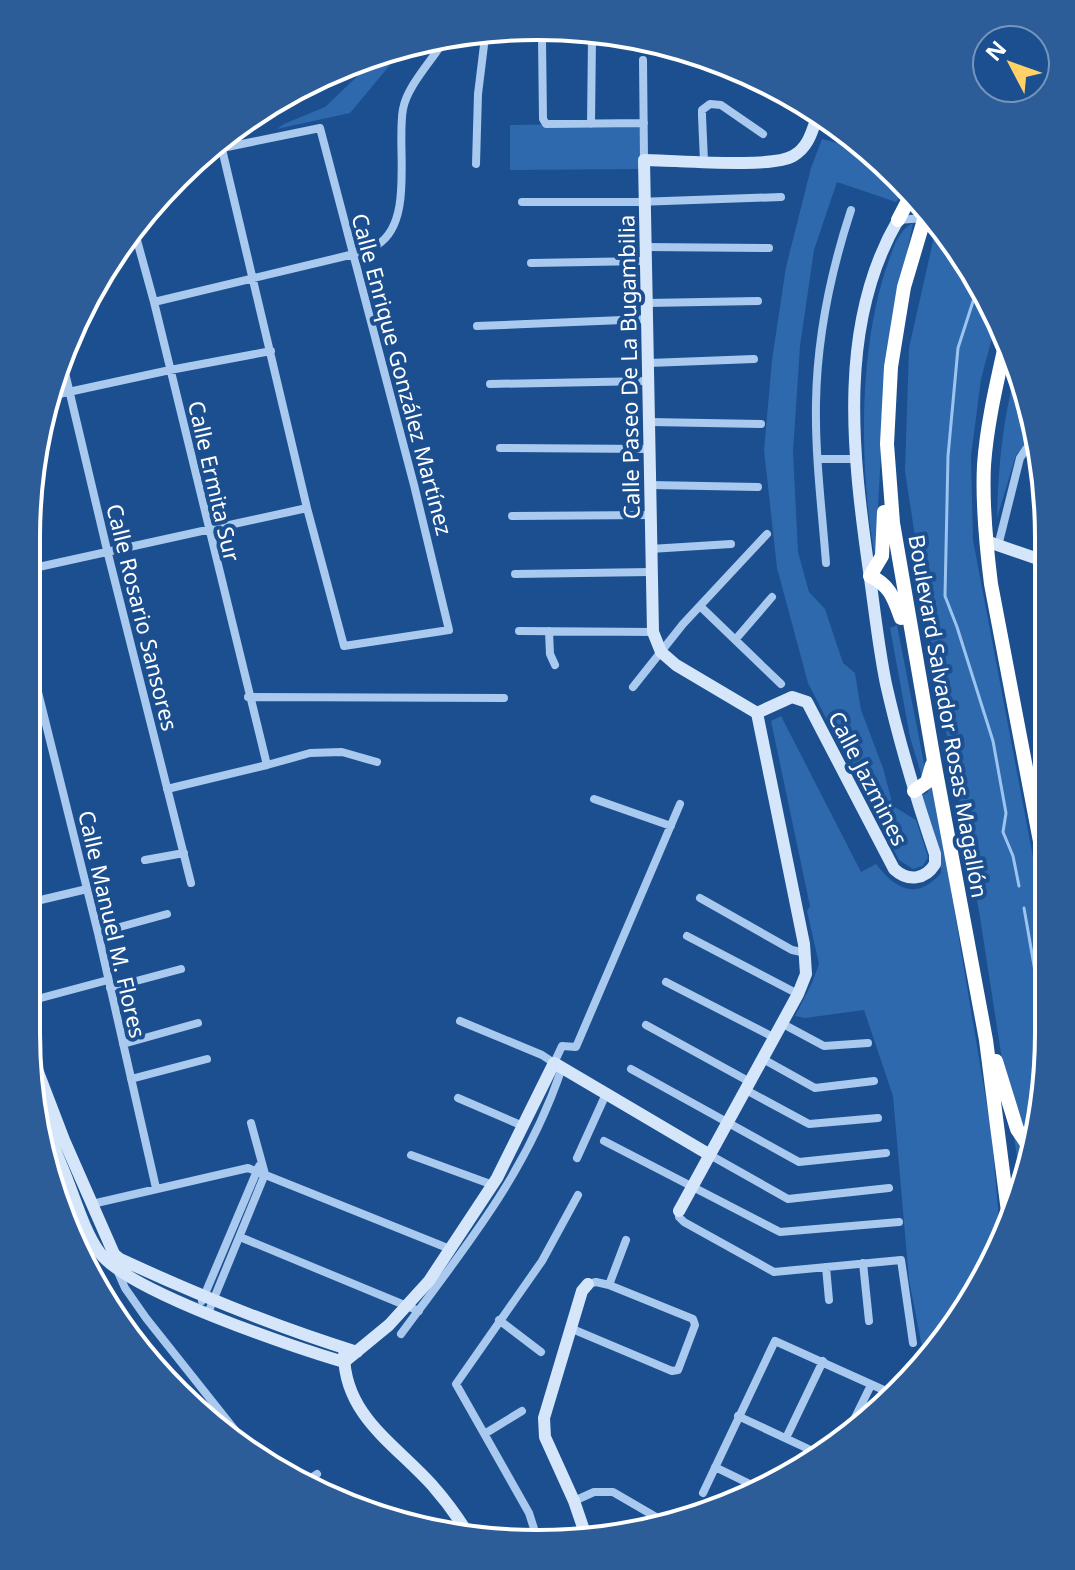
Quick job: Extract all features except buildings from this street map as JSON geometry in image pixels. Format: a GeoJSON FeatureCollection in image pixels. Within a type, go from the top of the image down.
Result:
{"type":"FeatureCollection","features":[{"type":"Feature","properties":{"kind":"highway"},"geometry":{"type":"LineString","coordinates":[[898,220],[907,204]]}},
{"type":"Feature","properties":{"kind":"highway","name":"Boulevard Salvador Rosas Magallón"},"geometry":{"type":"LineString","coordinates":[[923,223],[904,287],[893,354],[887,444],[893,523],[981,1010],[1006,1199]]}},
{"type":"Feature","properties":{"kind":"highway"},"geometry":{"type":"LineString","coordinates":[[1002,360],[987,436],[983,493],[992,544],[993,597],[1035,810]]}},
{"type":"Feature","properties":{"kind":"highway"},"geometry":{"type":"LineString","coordinates":[[887,444],[883,547],[879,564],[870,576],[885,585],[894,598],[915,656]]}},
{"type":"Feature","properties":{"kind":"highway"},"geometry":{"type":"LineString","coordinates":[[914,791],[927,782],[934,761]]}},
{"type":"Feature","properties":{"kind":"highway"},"geometry":{"type":"LineString","coordinates":[[981,1010],[1017,1129],[1023,1138]]}},
{"type":"Feature","properties":{"kind":"street"},"geometry":{"type":"LineString","coordinates":[[542,40],[546,124],[644,123]]}},
{"type":"Feature","properties":{"kind":"street"},"geometry":{"type":"LineString","coordinates":[[476,164],[478,94],[484,43]]}},
{"type":"Feature","properties":{"kind":"street"},"geometry":{"type":"LineString","coordinates":[[591,124],[592,43]]}},
{"type":"Feature","properties":{"kind":"street"},"geometry":{"type":"LineString","coordinates":[[154,302],[354,254],[378,245],[395,224],[406,99],[437,51]]}},
{"type":"Feature","properties":{"kind":"street"},"geometry":{"type":"LineString","coordinates":[[643,60],[644,160],[766,162],[787,159],[803,148],[814,124]]}},
{"type":"Feature","properties":{"kind":"street"},"geometry":{"type":"LineString","coordinates":[[704,161],[702,110],[710,104],[721,105],[763,134]]}},
{"type":"Feature","properties":{"kind":"street","name":"Calle Enrique González Martínez"},"geometry":{"type":"LineString","coordinates":[[234,144],[320,128],[450,629],[345,647],[307,508]]}},
{"type":"Feature","properties":{"kind":"street"},"geometry":{"type":"LineString","coordinates":[[40,567],[307,508],[223,152]]}},
{"type":"Feature","properties":{"kind":"street","name":"Calle Paseo De La Bugambilia"},"geometry":{"type":"LineString","coordinates":[[644,160],[650,549],[653,632],[661,652]]}},
{"type":"Feature","properties":{"kind":"street"},"geometry":{"type":"LineString","coordinates":[[522,202],[781,197]]}},
{"type":"Feature","properties":{"kind":"street"},"geometry":{"type":"LineString","coordinates":[[826,563],[816,402],[822,333],[851,210]]}},
{"type":"Feature","properties":{"kind":"street"},"geometry":{"type":"LineString","coordinates":[[898,220],[918,217]]}},
{"type":"Feature","properties":{"kind":"street","name":"Calle Jazmines"},"geometry":{"type":"LineString","coordinates":[[757,713],[792,697],[807,702],[889,862],[901,876],[914,878],[924,876],[935,864],[935,854],[914,791],[886,682],[853,425],[861,325],[871,275],[898,220]]}},
{"type":"Feature","properties":{"kind":"street","name":"Calle Ermita Sur"},"geometry":{"type":"LineString","coordinates":[[138,242],[267,765]]}},
{"type":"Feature","properties":{"kind":"street"},"geometry":{"type":"LineString","coordinates":[[531,263],[769,248]]}},
{"type":"Feature","properties":{"kind":"street"},"geometry":{"type":"LineString","coordinates":[[647,303],[758,301]]}},
{"type":"Feature","properties":{"kind":"street"},"geometry":{"type":"LineString","coordinates":[[477,326],[647,319]]}},
{"type":"Feature","properties":{"kind":"street"},"geometry":{"type":"LineString","coordinates":[[61,394],[271,351]]}},
{"type":"Feature","properties":{"kind":"street"},"geometry":{"type":"LineString","coordinates":[[649,363],[754,359]]}},
{"type":"Feature","properties":{"kind":"street","name":"Calle Rosario Sansores"},"geometry":{"type":"LineString","coordinates":[[66,377],[191,883]]}},
{"type":"Feature","properties":{"kind":"street"},"geometry":{"type":"LineString","coordinates":[[490,384],[649,381]]}},
{"type":"Feature","properties":{"kind":"street"},"geometry":{"type":"LineString","coordinates":[[650,422],[761,424]]}},
{"type":"Feature","properties":{"kind":"street"},"geometry":{"type":"LineString","coordinates":[[500,448],[650,449]]}},
{"type":"Feature","properties":{"kind":"street"},"geometry":{"type":"LineString","coordinates":[[1027,449],[1020,458],[992,544],[1035,558]]}},
{"type":"Feature","properties":{"kind":"street"},"geometry":{"type":"LineString","coordinates":[[818,459],[855,459]]}},
{"type":"Feature","properties":{"kind":"street"},"geometry":{"type":"LineString","coordinates":[[650,485],[758,487]]}},
{"type":"Feature","properties":{"kind":"street"},"geometry":{"type":"LineString","coordinates":[[512,516],[650,515]]}},
{"type":"Feature","properties":{"kind":"street"},"geometry":{"type":"LineString","coordinates":[[633,687],[700,606],[767,534]]}},
{"type":"Feature","properties":{"kind":"street"},"geometry":{"type":"LineString","coordinates":[[650,549],[731,544]]}},
{"type":"Feature","properties":{"kind":"street"},"geometry":{"type":"LineString","coordinates":[[515,574],[651,572]]}},
{"type":"Feature","properties":{"kind":"street"},"geometry":{"type":"LineString","coordinates":[[735,640],[772,597]]}},
{"type":"Feature","properties":{"kind":"street"},"geometry":{"type":"LineString","coordinates":[[700,606],[781,684]]}},
{"type":"Feature","properties":{"kind":"street"},"geometry":{"type":"LineString","coordinates":[[519,631],[653,632]]}},
{"type":"Feature","properties":{"kind":"street"},"geometry":{"type":"LineString","coordinates":[[549,631],[550,654],[555,665]]}},
{"type":"Feature","properties":{"kind":"street"},"geometry":{"type":"LineString","coordinates":[[661,652],[676,665],[757,713],[806,953],[806,974],[798,994],[692,1186],[679,1217],[767,1269],[782,1272],[901,1260],[913,1343]]}},
{"type":"Feature","properties":{"kind":"street"},"geometry":{"type":"LineString","coordinates":[[248,697],[504,698]]}},
{"type":"Feature","properties":{"kind":"street","name":"Calle Manuel M. Flores"},"geometry":{"type":"LineString","coordinates":[[40,700],[98,933],[156,1188]]}},
{"type":"Feature","properties":{"kind":"street"},"geometry":{"type":"LineString","coordinates":[[167,789],[310,753],[342,752],[377,762]]}},
{"type":"Feature","properties":{"kind":"street"},"geometry":{"type":"LineString","coordinates":[[594,799],[671,826]]}},
{"type":"Feature","properties":{"kind":"street"},"geometry":{"type":"LineString","coordinates":[[462,1524],[431,1484],[371,1426],[358,1408],[344,1362],[350,1350],[414,1308],[442,1282],[506,1190],[553,1093],[562,1046],[572,1049],[580,1042],[680,804]]}},
{"type":"Feature","properties":{"kind":"street"},"geometry":{"type":"LineString","coordinates":[[145,860],[184,853]]}},
{"type":"Feature","properties":{"kind":"street"},"geometry":{"type":"LineString","coordinates":[[40,900],[87,889]]}},
{"type":"Feature","properties":{"kind":"street"},"geometry":{"type":"LineString","coordinates":[[700,898],[792,950],[806,953]]}},
{"type":"Feature","properties":{"kind":"street"},"geometry":{"type":"LineString","coordinates":[[98,933],[167,914]]}},
{"type":"Feature","properties":{"kind":"street"},"geometry":{"type":"LineString","coordinates":[[687,936],[798,994]]}},
{"type":"Feature","properties":{"kind":"street"},"geometry":{"type":"LineString","coordinates":[[40,999],[181,969]]}},
{"type":"Feature","properties":{"kind":"street"},"geometry":{"type":"LineString","coordinates":[[666,982],[775,1038]]}},
{"type":"Feature","properties":{"kind":"street"},"geometry":{"type":"LineString","coordinates":[[460,1021],[542,1055],[788,1199],[889,1188]]}},
{"type":"Feature","properties":{"kind":"street"},"geometry":{"type":"LineString","coordinates":[[123,1044],[198,1023]]}},
{"type":"Feature","properties":{"kind":"street"},"geometry":{"type":"LineString","coordinates":[[783,1024],[824,1046],[868,1043]]}},
{"type":"Feature","properties":{"kind":"street"},"geometry":{"type":"LineString","coordinates":[[646,1025],[809,1124],[878,1118]]}},
{"type":"Feature","properties":{"kind":"street"},"geometry":{"type":"LineString","coordinates":[[131,1079],[207,1059]]}},
{"type":"Feature","properties":{"kind":"street"},"geometry":{"type":"LineString","coordinates":[[763,1059],[815,1088],[874,1081]]}},
{"type":"Feature","properties":{"kind":"street"},"geometry":{"type":"LineString","coordinates":[[401,1334],[450,1249],[493,1185],[558,1066]]}},
{"type":"Feature","properties":{"kind":"street"},"geometry":{"type":"LineString","coordinates":[[631,1069],[799,1162],[886,1153]]}},
{"type":"Feature","properties":{"kind":"street"},"geometry":{"type":"LineString","coordinates":[[577,1158],[606,1094]]}},
{"type":"Feature","properties":{"kind":"street"},"geometry":{"type":"LineString","coordinates":[[458,1098],[523,1126]]}},
{"type":"Feature","properties":{"kind":"street"},"geometry":{"type":"LineString","coordinates":[[206,1305],[240,1237],[260,1172],[262,1162],[251,1123]]}},
{"type":"Feature","properties":{"kind":"street"},"geometry":{"type":"LineString","coordinates":[[50,1128],[92,1204],[125,1288],[229,1422]]}},
{"type":"Feature","properties":{"kind":"street"},"geometry":{"type":"LineString","coordinates":[[50,1129],[96,1246],[118,1264],[206,1305],[344,1362]]}},
{"type":"Feature","properties":{"kind":"street"},"geometry":{"type":"LineString","coordinates":[[604,1141],[780,1232],[899,1222]]}},
{"type":"Feature","properties":{"kind":"street"},"geometry":{"type":"LineString","coordinates":[[411,1155],[493,1185]]}},
{"type":"Feature","properties":{"kind":"street"},"geometry":{"type":"LineString","coordinates":[[92,1204],[243,1168],[260,1172],[450,1249]]}},
{"type":"Feature","properties":{"kind":"street"},"geometry":{"type":"LineString","coordinates":[[206,1305],[260,1172]]}},
{"type":"Feature","properties":{"kind":"street"},"geometry":{"type":"LineString","coordinates":[[534,1530],[529,1513],[456,1384],[542,1261],[578,1195]]}},
{"type":"Feature","properties":{"kind":"street"},"geometry":{"type":"LineString","coordinates":[[240,1237],[414,1308]]}},
{"type":"Feature","properties":{"kind":"street"},"geometry":{"type":"LineString","coordinates":[[609,1285],[626,1240]]}},
{"type":"Feature","properties":{"kind":"street"},"geometry":{"type":"LineString","coordinates":[[863,1263],[869,1321]]}},
{"type":"Feature","properties":{"kind":"street"},"geometry":{"type":"LineString","coordinates":[[826,1267],[829,1300]]}},
{"type":"Feature","properties":{"kind":"street"},"geometry":{"type":"LineString","coordinates":[[570,1328],[672,1371],[678,1370],[695,1325],[693,1319],[609,1285],[596,1282],[588,1284],[582,1291],[570,1328],[544,1418],[545,1437],[583,1528]]}},
{"type":"Feature","properties":{"kind":"street"},"geometry":{"type":"LineString","coordinates":[[206,1305],[350,1350]]}},
{"type":"Feature","properties":{"kind":"street"},"geometry":{"type":"LineString","coordinates":[[499,1320],[541,1352]]}},
{"type":"Feature","properties":{"kind":"street"},"geometry":{"type":"LineString","coordinates":[[703,1493],[775,1341],[883,1390]]}},
{"type":"Feature","properties":{"kind":"street"},"geometry":{"type":"LineString","coordinates":[[786,1438],[823,1361]]}},
{"type":"Feature","properties":{"kind":"street"},"geometry":{"type":"LineString","coordinates":[[857,1414],[871,1385]]}},
{"type":"Feature","properties":{"kind":"street"},"geometry":{"type":"LineString","coordinates":[[486,1433],[522,1411]]}},
{"type":"Feature","properties":{"kind":"street"},"geometry":{"type":"LineString","coordinates":[[738,1416],[809,1449]]}},
{"type":"Feature","properties":{"kind":"street"},"geometry":{"type":"LineString","coordinates":[[715,1467],[748,1483]]}},
{"type":"Feature","properties":{"kind":"street"},"geometry":{"type":"LineString","coordinates":[[313,1477],[317,1474]]}},
{"type":"Feature","properties":{"kind":"street"},"geometry":{"type":"LineString","coordinates":[[574,1501],[594,1492],[613,1492],[654,1516]]}},
{"type":"Feature","properties":{"kind":"shaded area"},"geometry":{"type":"Polygon","coordinates":[[[393,62],[350,113],[277,129],[325,107],[361,72],[393,62]]]}},
{"type":"Feature","properties":{"kind":"shaded area"},"geometry":{"type":"Polygon","coordinates":[[[644,123],[644,169],[510,170],[510,125],[644,123]]]}},
{"type":"Feature","properties":{"kind":"shaded area"},"geometry":{"type":"Polygon","coordinates":[[[822,139],[843,145],[900,197],[896,202],[837,182],[814,250],[800,346],[793,452],[798,552],[809,592],[825,609],[843,663],[855,673],[861,710],[883,768],[893,806],[916,820],[928,857],[923,866],[913,869],[899,860],[808,683],[777,568],[764,450],[772,360],[786,267],[811,168],[822,139]]]}},
{"type":"Feature","properties":{"kind":"shaded area"},"geometry":{"type":"Polygon","coordinates":[[[913,223],[887,351],[875,557],[864,448],[866,370],[878,296],[888,263],[900,235],[913,223]]]}},
{"type":"Feature","properties":{"kind":"shaded area"},"geometry":{"type":"Polygon","coordinates":[[[934,238],[968,289],[992,337],[981,379],[971,456],[973,540],[1035,868],[1034,1065],[1018,1162],[905,471],[909,348],[934,238]]]}},
{"type":"Feature","properties":{"kind":"shaded area"},"geometry":{"type":"Polygon","coordinates":[[[1012,388],[1026,443],[1016,455],[997,518],[1002,443],[1012,388]]]}},
{"type":"Feature","properties":{"kind":"shaded area"},"geometry":{"type":"Polygon","coordinates":[[[897,625],[926,774],[922,777],[910,737],[890,628],[897,625]]]}},
{"type":"Feature","properties":{"kind":"shaded area"},"geometry":{"type":"Polygon","coordinates":[[[781,716],[861,872],[876,864],[891,880],[915,889],[932,882],[941,873],[941,859],[921,795],[927,793],[933,783],[991,1130],[999,1218],[968,1281],[922,1348],[909,1280],[893,1096],[864,1010],[805,1018],[795,1016],[819,964],[807,911],[810,906],[771,721],[781,716]]]}},
{"type":"Feature","properties":{"kind":"waterway"},"geometry":{"type":"LineString","coordinates":[[974,299],[958,348],[948,456],[945,596],[993,741],[1006,813],[1003,832],[1013,856],[1019,886]]}},
{"type":"Feature","properties":{"kind":"waterway"},"geometry":{"type":"LineString","coordinates":[[1024,908],[1035,971]]}}]}
